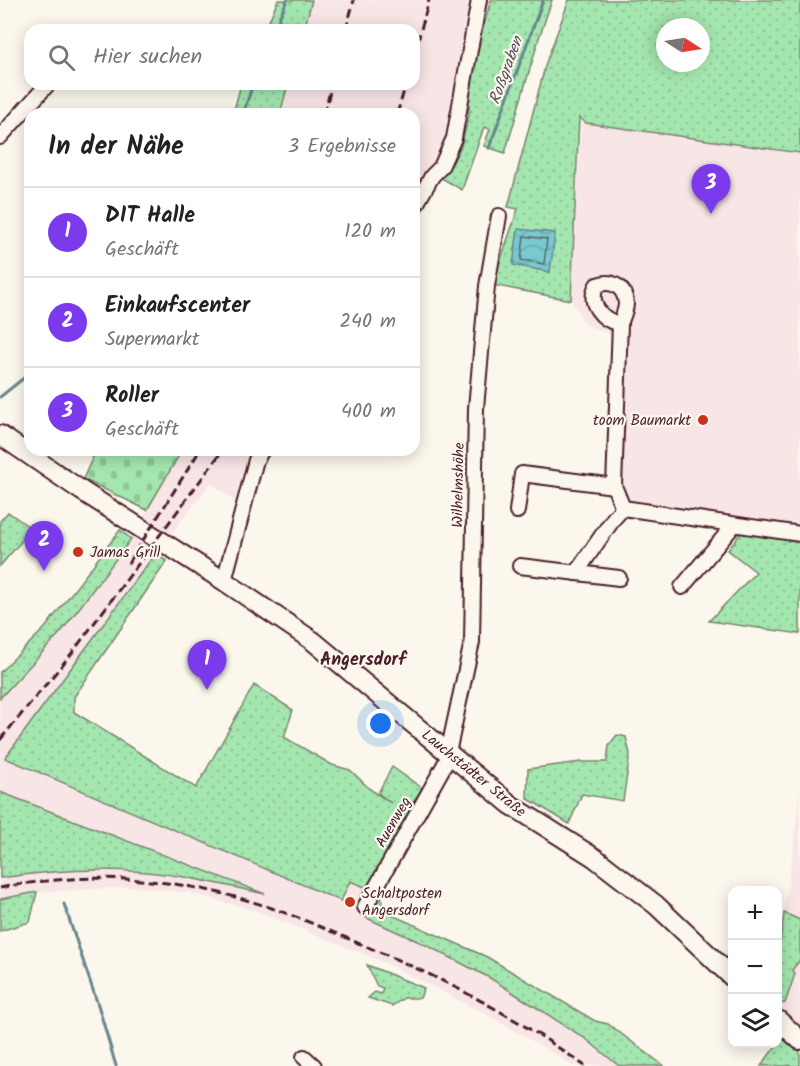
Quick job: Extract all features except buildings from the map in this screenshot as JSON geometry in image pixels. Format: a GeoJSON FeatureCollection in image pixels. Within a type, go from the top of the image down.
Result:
{"type":"FeatureCollection","features":[{"type":"Feature","properties":{"kind":"main road","name":"Lauchstädter Straße"},"geometry":{"type":"LineString","coordinates":[[0,435],[24,448]]}},
{"type":"Feature","properties":{"kind":"main road","name":"Lauchstädter Straße"},"geometry":{"type":"LineString","coordinates":[[38,456],[125,519],[224,581],[320,646],[511,805],[595,858],[656,905],[728,974]]}},
{"type":"Feature","properties":{"kind":"main road"},"geometry":{"type":"LineString","coordinates":[[782,1024],[800,1040]]}},
{"type":"Feature","properties":{"kind":"street"},"geometry":{"type":"LineString","coordinates":[[420,197],[432,176],[441,167],[454,138],[479,0]]}},
{"type":"Feature","properties":{"kind":"street"},"geometry":{"type":"LineString","coordinates":[[26,108],[43,90]]}},
{"type":"Feature","properties":{"kind":"street"},"geometry":{"type":"LineString","coordinates":[[0,137],[24,110]]}},
{"type":"Feature","properties":{"kind":"street","name":"Wilhelmshöhe"},"geometry":{"type":"LineString","coordinates":[[447,753],[472,642],[476,408],[487,286],[499,216]]}},
{"type":"Feature","properties":{"kind":"street"},"geometry":{"type":"LineString","coordinates":[[621,324],[614,486],[623,508]]}},
{"type":"Feature","properties":{"kind":"street"},"geometry":{"type":"LineString","coordinates":[[224,581],[258,456]]}},
{"type":"Feature","properties":{"kind":"street"},"geometry":{"type":"LineString","coordinates":[[517,511],[522,474],[614,486]]}},
{"type":"Feature","properties":{"kind":"street"},"geometry":{"type":"LineString","coordinates":[[623,508],[800,534]]}},
{"type":"Feature","properties":{"kind":"street"},"geometry":{"type":"LineString","coordinates":[[576,573],[623,508]]}},
{"type":"Feature","properties":{"kind":"street"},"geometry":{"type":"LineString","coordinates":[[682,587],[734,525]]}},
{"type":"Feature","properties":{"kind":"street"},"geometry":{"type":"LineString","coordinates":[[520,566],[619,578]]}},
{"type":"Feature","properties":{"kind":"street","name":"Auenweg"},"geometry":{"type":"LineString","coordinates":[[365,907],[446,762],[447,753]]}},
{"type":"Feature","properties":{"kind":"shaded area"},"geometry":{"type":"Polygon","coordinates":[[[312,0],[491,0],[469,78],[469,115],[461,146],[453,162],[440,175],[426,177],[420,174],[420,108],[282,108],[286,90],[420,90],[420,24],[306,24],[312,0]]]}},
{"type":"Feature","properties":{"kind":"shaded area"},"geometry":{"type":"Polygon","coordinates":[[[581,123],[800,153],[800,533],[623,508],[614,486],[613,336],[585,324],[571,300],[581,123]]]}},
{"type":"Feature","properties":{"kind":"shaded area"},"geometry":{"type":"Polygon","coordinates":[[[179,456],[253,456],[236,502],[211,483],[155,554],[6,758],[265,867],[350,881],[370,889],[360,915],[424,944],[490,978],[586,1039],[619,1066],[572,1066],[482,1012],[385,963],[260,912],[189,893],[134,887],[37,892],[0,899],[0,878],[38,872],[90,870],[182,876],[259,893],[0,792],[0,693],[131,539],[179,456]]]}},
{"type":"Feature","properties":{"kind":"shaded area"},"geometry":{"type":"Polygon","coordinates":[[[800,788],[800,1040],[782,1024],[782,922],[800,788]]]}},
{"type":"Feature","properties":{"kind":"green space"},"geometry":{"type":"Polygon","coordinates":[[[278,0],[312,0],[306,24],[268,24],[278,0]]]}},
{"type":"Feature","properties":{"kind":"green space"},"geometry":{"type":"Polygon","coordinates":[[[491,0],[552,0],[505,153],[484,146],[490,129],[484,127],[462,190],[440,175],[453,162],[461,146],[469,115],[469,78],[491,0]]]}},
{"type":"Feature","properties":{"kind":"green space"},"geometry":{"type":"Polygon","coordinates":[[[569,0],[800,0],[800,153],[586,123],[579,117],[571,300],[492,285],[518,209],[508,207],[546,63],[569,0]]]}},
{"type":"Feature","properties":{"kind":"green space"},"geometry":{"type":"Polygon","coordinates":[[[239,90],[286,90],[282,108],[235,108],[239,90]]]}},
{"type":"Feature","properties":{"kind":"green space"},"geometry":{"type":"Polygon","coordinates":[[[93,456],[178,456],[147,510],[83,479],[93,456]]]}},
{"type":"Feature","properties":{"kind":"green space"},"geometry":{"type":"Polygon","coordinates":[[[8,512],[32,529],[0,566],[0,521],[8,512]]]}},
{"type":"Feature","properties":{"kind":"green space"},"geometry":{"type":"Polygon","coordinates":[[[120,530],[131,539],[62,631],[0,698],[0,672],[45,628],[120,530]]]}},
{"type":"Feature","properties":{"kind":"green space"},"geometry":{"type":"Polygon","coordinates":[[[741,533],[800,542],[800,634],[709,621],[756,572],[728,550],[741,533]]]}},
{"type":"Feature","properties":{"kind":"green space"},"geometry":{"type":"Polygon","coordinates":[[[155,554],[167,561],[74,697],[74,712],[196,788],[254,685],[293,710],[284,737],[332,765],[350,770],[371,790],[391,803],[378,793],[392,767],[422,788],[408,812],[413,816],[370,889],[350,881],[341,901],[5,758],[155,554]]]}},
{"type":"Feature","properties":{"kind":"green space"},"geometry":{"type":"Polygon","coordinates":[[[617,735],[626,737],[630,754],[623,801],[582,794],[569,824],[527,798],[528,769],[581,762],[607,762],[609,745],[617,735]]]}},
{"type":"Feature","properties":{"kind":"green space"},"geometry":{"type":"Polygon","coordinates":[[[0,792],[265,894],[184,877],[138,871],[69,871],[0,878],[0,792]]]}},
{"type":"Feature","properties":{"kind":"green space"},"geometry":{"type":"Polygon","coordinates":[[[381,891],[385,912],[487,957],[595,1021],[608,1024],[664,1066],[619,1066],[586,1039],[490,978],[424,944],[360,915],[364,915],[381,891]]]}},
{"type":"Feature","properties":{"kind":"green space"},"geometry":{"type":"Polygon","coordinates":[[[37,892],[30,922],[0,931],[0,899],[37,892]]]}},
{"type":"Feature","properties":{"kind":"green space"},"geometry":{"type":"Polygon","coordinates":[[[784,913],[800,920],[800,960],[792,970],[795,974],[785,1003],[782,1003],[782,940],[784,913]]]}},
{"type":"Feature","properties":{"kind":"green space"},"geometry":{"type":"Polygon","coordinates":[[[367,965],[424,988],[420,998],[404,998],[392,1006],[368,998],[375,992],[381,994],[383,988],[377,986],[367,965]]]}},
{"type":"Feature","properties":{"kind":"green space"},"geometry":{"type":"Polygon","coordinates":[[[784,1035],[800,1052],[800,1066],[761,1066],[774,1048],[782,1048],[784,1035]]]}},
{"type":"Feature","properties":{"kind":"water"},"geometry":{"type":"Polygon","coordinates":[[[518,229],[555,233],[550,272],[513,265],[518,229]]]}},
{"type":"Feature","properties":{"kind":"waterway","name":"Roßgraben"},"geometry":{"type":"LineString","coordinates":[[277,24],[287,0]]}},
{"type":"Feature","properties":{"kind":"waterway","name":"Roßgraben"},"geometry":{"type":"LineString","coordinates":[[489,148],[543,0]]}},
{"type":"Feature","properties":{"kind":"waterway","name":"Roßgraben"},"geometry":{"type":"LineString","coordinates":[[245,108],[251,90]]}},
{"type":"Feature","properties":{"kind":"waterway"},"geometry":{"type":"LineString","coordinates":[[0,397],[24,378]]}},
{"type":"Feature","properties":{"kind":"waterway"},"geometry":{"type":"LineString","coordinates":[[64,904],[116,1066]]}},
{"type":"Feature","properties":{"kind":"railway"},"geometry":{"type":"LineString","coordinates":[[348,24],[354,0]]}},
{"type":"Feature","properties":{"kind":"railway"},"geometry":{"type":"LineString","coordinates":[[420,33],[429,0]]}},
{"type":"Feature","properties":{"kind":"railway"},"geometry":{"type":"LineString","coordinates":[[326,108],[330,90]]}},
{"type":"Feature","properties":{"kind":"railway"},"geometry":{"type":"LineString","coordinates":[[399,108],[404,90]]}},
{"type":"Feature","properties":{"kind":"railway"},"geometry":{"type":"LineString","coordinates":[[128,564],[196,456]]}},
{"type":"Feature","properties":{"kind":"railway"},"geometry":{"type":"LineString","coordinates":[[0,740],[72,653],[219,456]]}},
{"type":"Feature","properties":{"kind":"railway"},"geometry":{"type":"LineString","coordinates":[[0,888],[60,880],[120,879],[180,885],[254,902],[329,930],[447,983],[503,1013],[585,1066]]}},
{"type":"Feature","properties":{"kind":"place","name":"Roller"},"geometry":{"type":"Point","coordinates":[711,214]}},
{"type":"Feature","properties":{"kind":"place","name":"toom Baumarkt"},"geometry":{"type":"Point","coordinates":[703,420]}},
{"type":"Feature","properties":{"kind":"place","name":"Jamas Grill"},"geometry":{"type":"Point","coordinates":[78,552]}},
{"type":"Feature","properties":{"kind":"place","name":"Einkaufscenter"},"geometry":{"type":"Point","coordinates":[44,571]}},
{"type":"Feature","properties":{"kind":"place","name":"DIT Halle"},"geometry":{"type":"Point","coordinates":[207,690]}},
{"type":"Feature","properties":{"kind":"place","name":"Schaltposten Angersdorf"},"geometry":{"type":"Point","coordinates":[350,902]}},
{"type":"Feature","properties":{"kind":"district","name":"Angersdorf"},"geometry":{"type":"Point","coordinates":[363,659]}}]}
